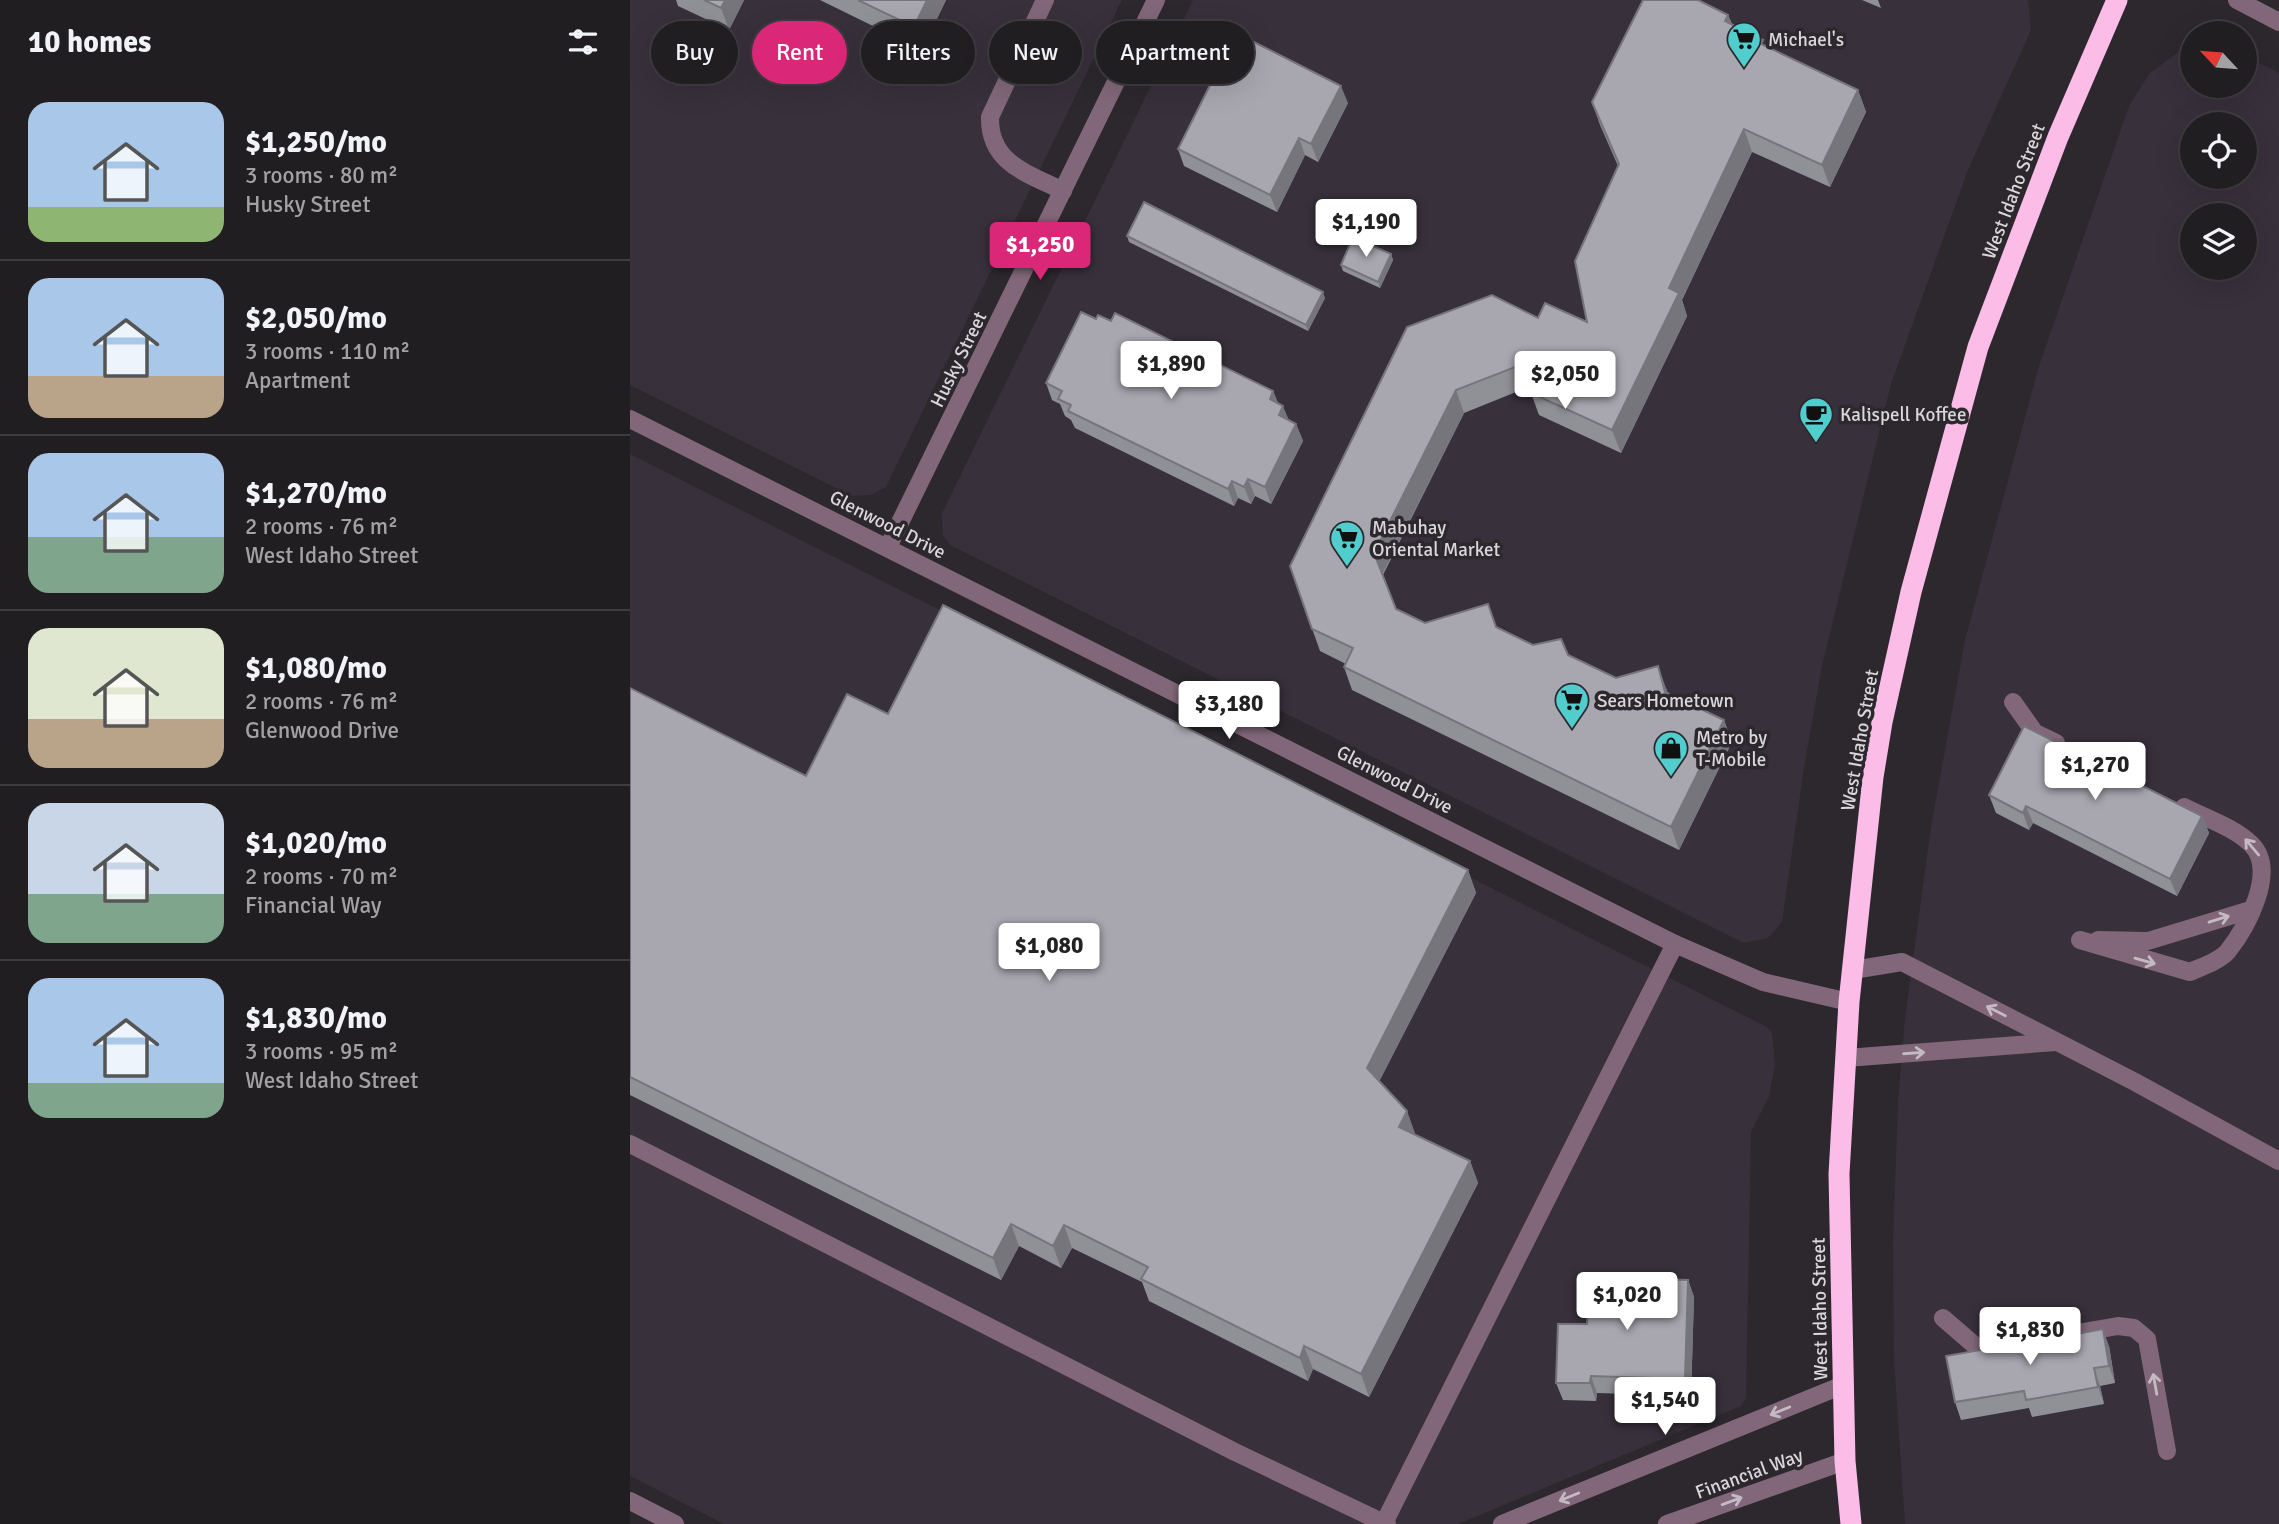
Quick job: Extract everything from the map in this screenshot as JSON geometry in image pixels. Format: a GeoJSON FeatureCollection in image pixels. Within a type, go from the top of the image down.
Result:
{"type":"FeatureCollection","features":[{"type":"Feature","properties":{"kind":"highway","name":"West Idaho Street"},"geometry":{"type":"LineString","coordinates":[[1851,1524],[1843,1385],[1839,1174],[1849,1002],[1882,722],[1910,592],[1978,347],[2039,184],[2117,0]]}},
{"type":"Feature","properties":{"kind":"street"},"geometry":{"type":"LineString","coordinates":[[1045,0],[990,117],[990,134],[996,149],[1008,162],[1063,191]]}},
{"type":"Feature","properties":{"kind":"street","name":"Husky Street"},"geometry":{"type":"LineString","coordinates":[[888,547],[1156,0]]}},
{"type":"Feature","properties":{"kind":"street"},"geometry":{"type":"LineString","coordinates":[[2237,0],[2279,22]]}},
{"type":"Feature","properties":{"kind":"street","name":"Glenwood Drive"},"geometry":{"type":"LineString","coordinates":[[630,419],[1675,944],[1763,982],[1849,1002]]}},
{"type":"Feature","properties":{"kind":"street"},"geometry":{"type":"LineString","coordinates":[[2013,702],[2035,733],[2072,751]]}},
{"type":"Feature","properties":{"kind":"street"},"geometry":{"type":"LineString","coordinates":[[2169,800],[2252,845],[2263,868],[2259,895],[2227,953],[2190,972],[2080,940],[2148,941],[2250,909]]}},
{"type":"Feature","properties":{"kind":"street"},"geometry":{"type":"LineString","coordinates":[[630,1144],[1235,1452],[1385,1523],[1675,944]]}},
{"type":"Feature","properties":{"kind":"street"},"geometry":{"type":"LineString","coordinates":[[1853,970],[1902,962],[2279,1161]]}},
{"type":"Feature","properties":{"kind":"street"},"geometry":{"type":"LineString","coordinates":[[1846,1058],[2056,1042]]}},
{"type":"Feature","properties":{"kind":"street"},"geometry":{"type":"LineString","coordinates":[[1943,1318],[1980,1350],[2118,1326],[2134,1328],[2147,1339],[2167,1451]]}},
{"type":"Feature","properties":{"kind":"street"},"geometry":{"type":"LineString","coordinates":[[1502,1524],[1843,1385]]}},
{"type":"Feature","properties":{"kind":"street","name":"Financial Way"},"geometry":{"type":"LineString","coordinates":[[1668,1524],[1846,1461]]}},
{"type":"Feature","properties":{"kind":"street"},"geometry":{"type":"LineString","coordinates":[[630,1502],[675,1524]]}},
{"type":"Feature","properties":{"kind":"shaded area"},"geometry":{"type":"Polygon","coordinates":[[[630,0],[1122,0],[1112,21],[1096,21],[1096,54],[1082,83],[1082,21],[989,21],[989,84],[1081,84],[886,487],[871,495],[852,496],[630,385],[630,0]]]}},
{"type":"Feature","properties":{"kind":"shaded area"},"geometry":{"type":"Polygon","coordinates":[[[1193,0],[2028,0],[2031,30],[1968,170],[1891,384],[1822,666],[1782,922],[1768,938],[1744,943],[950,545],[943,535],[942,513],[1152,84],[1254,84],[1254,21],[1183,21],[1193,0]]]}},
{"type":"Feature","properties":{"kind":"shaded area"},"geometry":{"type":"Polygon","coordinates":[[[2180,51],[2180,98],[2258,98],[2258,62],[2279,73],[2279,1524],[1905,1524],[1894,1359],[1893,1244],[1898,1102],[1905,1018],[1931,827],[1965,640],[2038,369],[2129,106],[2149,74],[2180,51]]]}},
{"type":"Feature","properties":{"kind":"shaded area"},"geometry":{"type":"Polygon","coordinates":[[[630,454],[1767,1027],[1772,1033],[1775,1065],[1769,1097],[1751,1132],[1746,1398],[1741,1406],[1458,1524],[724,1524],[630,1476],[630,454]]]}},
{"type":"Feature","properties":{"kind":"building"},"geometry":{"type":"Polygon","coordinates":[[[704,0],[725,0],[721,8],[704,0]]]}},
{"type":"Feature","properties":{"kind":"building"},"geometry":{"type":"Polygon","coordinates":[[[858,0],[927,0],[917,21],[902,21],[858,0]]]}},
{"type":"Feature","properties":{"kind":"building"},"geometry":{"type":"Polygon","coordinates":[[[1643,0],[1698,0],[1728,15],[1725,21],[1763,40],[1761,44],[1858,90],[1822,165],[1744,129],[1669,288],[1679,293],[1612,430],[1531,393],[1551,353],[1456,390],[1374,553],[1396,609],[1425,623],[1488,604],[1496,627],[1533,645],[1561,639],[1568,655],[1616,678],[1658,666],[1665,692],[1724,720],[1671,827],[1344,667],[1353,648],[1312,629],[1290,566],[1407,327],[1492,295],[1538,318],[1545,303],[1587,322],[1575,261],[1619,164],[1592,102],[1643,0]]]}},
{"type":"Feature","properties":{"kind":"building"},"geometry":{"type":"Polygon","coordinates":[[[1254,42],[1341,86],[1311,144],[1299,138],[1270,195],[1178,149],[1210,84],[1254,84],[1254,42]]]}},
{"type":"Feature","properties":{"kind":"building"},"geometry":{"type":"Polygon","coordinates":[[[1144,202],[1323,292],[1306,325],[1127,236],[1144,202]]]}},
{"type":"Feature","properties":{"kind":"building"},"geometry":{"type":"Polygon","coordinates":[[[1353,237],[1391,254],[1378,282],[1341,265],[1353,237]]]}},
{"type":"Feature","properties":{"kind":"building"},"geometry":{"type":"Polygon","coordinates":[[[1081,312],[1096,319],[1098,315],[1111,321],[1115,313],[1273,391],[1270,399],[1283,406],[1279,415],[1296,424],[1265,487],[1248,479],[1244,487],[1232,481],[1228,489],[1068,411],[1071,405],[1058,399],[1062,391],[1046,383],[1081,312]]]}},
{"type":"Feature","properties":{"kind":"building"},"geometry":{"type":"Polygon","coordinates":[[[943,605],[1468,870],[1367,1068],[1407,1111],[1399,1127],[1470,1161],[1361,1374],[1304,1346],[1300,1358],[1141,1279],[1148,1267],[1064,1225],[1053,1246],[1011,1224],[993,1258],[630,1077],[630,688],[806,776],[847,694],[888,714],[943,605]]]}},
{"type":"Feature","properties":{"kind":"building"},"geometry":{"type":"Polygon","coordinates":[[[2024,726],[2202,816],[2170,879],[2026,806],[2023,813],[1989,795],[2024,726]]]}},
{"type":"Feature","properties":{"kind":"building"},"geometry":{"type":"Polygon","coordinates":[[[1589,1277],[1688,1280],[1685,1379],[1591,1376],[1590,1383],[1556,1383],[1558,1324],[1587,1324],[1589,1277]]]}},
{"type":"Feature","properties":{"kind":"building"},"geometry":{"type":"Polygon","coordinates":[[[2103,1329],[2109,1366],[2094,1368],[2098,1387],[2026,1400],[2024,1391],[1955,1402],[1946,1356],[2015,1344],[2014,1337],[2042,1332],[2044,1340],[2103,1329]]]}},
{"type":"Feature","properties":{"kind":"place","name":"Michael's"},"geometry":{"type":"Point","coordinates":[1744,69]}},
{"type":"Feature","properties":{"kind":"place","name":"Kalispell Koffee"},"geometry":{"type":"Point","coordinates":[1816,444]}},
{"type":"Feature","properties":{"kind":"place","name":"Mabuhay Oriental Market"},"geometry":{"type":"Point","coordinates":[1347,568]}},
{"type":"Feature","properties":{"kind":"place","name":"Sears Hometown"},"geometry":{"type":"Point","coordinates":[1572,730]}},
{"type":"Feature","properties":{"kind":"place","name":"Metro by T-Mobile"},"geometry":{"type":"Point","coordinates":[1671,778]}}]}
